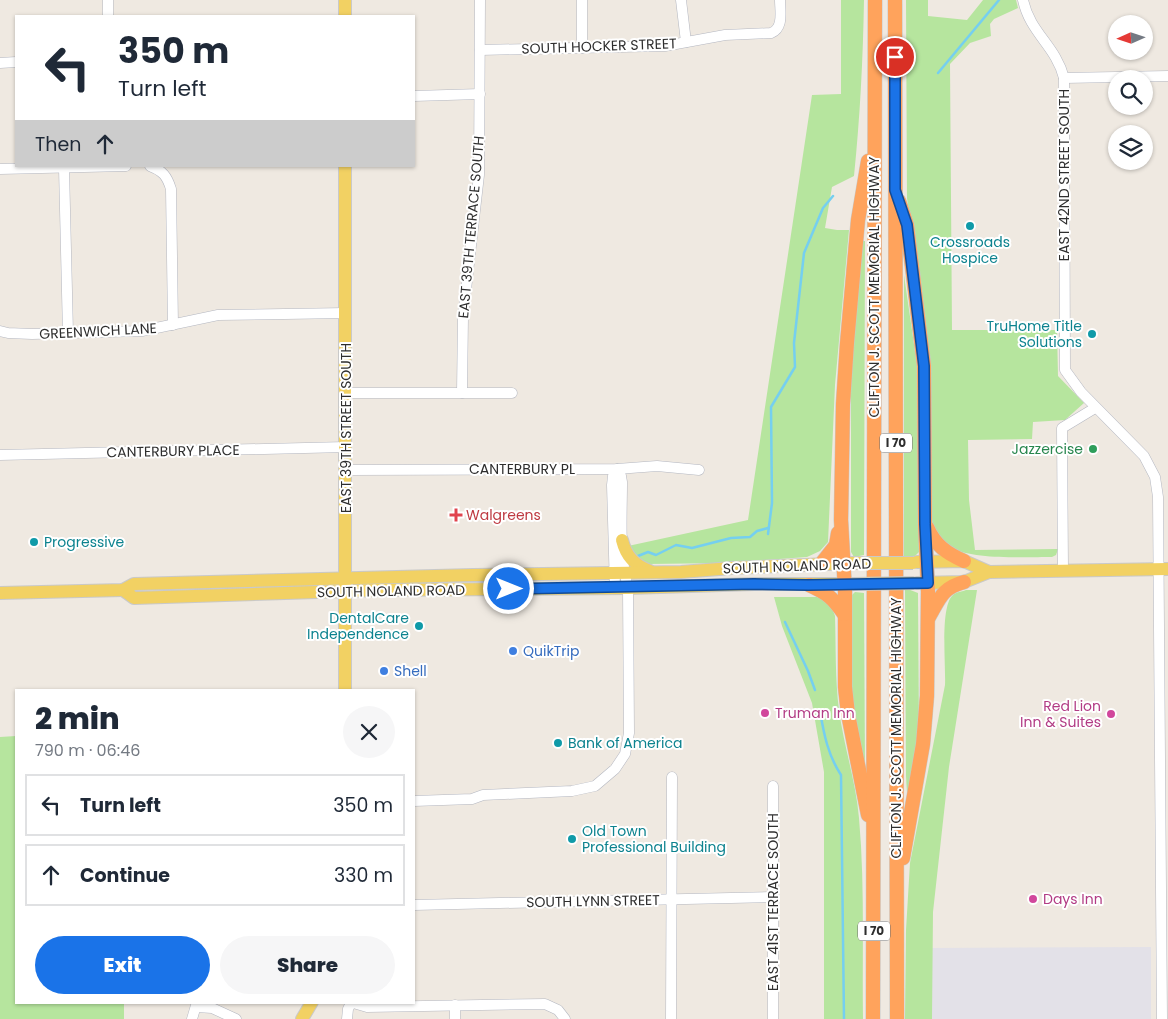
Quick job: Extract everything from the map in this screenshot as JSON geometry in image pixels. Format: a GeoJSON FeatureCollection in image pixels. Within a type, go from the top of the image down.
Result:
{"type":"FeatureCollection","features":[{"type":"Feature","properties":{"kind":"highway","name":"CLIFTON J. SCOTT MEMORIAL HIGHWAY"},"geometry":{"type":"LineString","coordinates":[[874,0],[874,843]]}},
{"type":"Feature","properties":{"kind":"highway","name":"CLIFTON J. SCOTT MEMORIAL HIGHWAY"},"geometry":{"type":"LineString","coordinates":[[895,0],[897,886]]}},
{"type":"Feature","properties":{"kind":"highway"},"geometry":{"type":"LineString","coordinates":[[821,564],[836,545],[841,520],[843,404],[847,343],[858,220],[874,118]]}},
{"type":"Feature","properties":{"kind":"highway"},"geometry":{"type":"LineString","coordinates":[[895,190],[907,225],[924,366],[925,524],[920,562],[921,583],[928,617],[927,696],[923,744],[897,886]]}},
{"type":"Feature","properties":{"kind":"highway"},"geometry":{"type":"LineString","coordinates":[[841,520],[849,563],[849,584],[844,614],[845,688],[848,714],[874,843]]}},
{"type":"Feature","properties":{"kind":"highway"},"geometry":{"type":"LineString","coordinates":[[925,524],[932,537],[943,550],[964,562]]}},
{"type":"Feature","properties":{"kind":"highway"},"geometry":{"type":"LineString","coordinates":[[928,617],[948,587],[964,582]]}},
{"type":"Feature","properties":{"kind":"highway"},"geometry":{"type":"LineString","coordinates":[[808,585],[834,599],[844,614]]}},
{"type":"Feature","properties":{"kind":"highway","name":"I 70"},"geometry":{"type":"LineString","coordinates":[[874,843],[874,1019]]}},
{"type":"Feature","properties":{"kind":"highway","name":"I 70"},"geometry":{"type":"LineString","coordinates":[[897,886],[897,1019]]}},
{"type":"Feature","properties":{"kind":"main road"},"geometry":{"type":"LineString","coordinates":[[345,0],[345,15]]}},
{"type":"Feature","properties":{"kind":"main road","name":"EAST 39TH STREET SOUTH"},"geometry":{"type":"LineString","coordinates":[[345,167],[345,689]]}},
{"type":"Feature","properties":{"kind":"main road"},"geometry":{"type":"LineString","coordinates":[[622,540],[632,562],[642,568],[655,572]]}},
{"type":"Feature","properties":{"kind":"main road","name":"SOUTH NOLAND ROAD"},"geometry":{"type":"LineString","coordinates":[[0,593],[123,590],[134,598],[238,589],[345,586],[473,575],[655,572],[849,563],[964,562],[989,572]]}},
{"type":"Feature","properties":{"kind":"main road","name":"SOUTH NOLAND ROAD"},"geometry":{"type":"LineString","coordinates":[[345,586],[380,590],[921,583],[964,582],[989,572],[1163,569]]}},
{"type":"Feature","properties":{"kind":"main road"},"geometry":{"type":"LineString","coordinates":[[302,1019],[311,1004]]}},
{"type":"Feature","properties":{"kind":"street"},"geometry":{"type":"LineString","coordinates":[[108,0],[108,15]]}},
{"type":"Feature","properties":{"kind":"street","name":"EAST 39TH TERRACE SOUTH"},"geometry":{"type":"LineString","coordinates":[[462,393],[463,316],[479,175],[480,0]]}},
{"type":"Feature","properties":{"kind":"street"},"geometry":{"type":"LineString","coordinates":[[582,0],[582,48]]}},
{"type":"Feature","properties":{"kind":"street"},"geometry":{"type":"LineString","coordinates":[[681,0],[686,42]]}},
{"type":"Feature","properties":{"kind":"street","name":"SOUTH HOCKER STREET"},"geometry":{"type":"LineString","coordinates":[[480,50],[665,46],[725,35],[766,34],[776,31],[780,23],[780,0]]}},
{"type":"Feature","properties":{"kind":"street","name":"EAST 42ND STREET SOUTH"},"geometry":{"type":"LineString","coordinates":[[1023,0],[1030,21],[1056,56],[1064,78],[1065,370],[1081,392],[1096,408]]}},
{"type":"Feature","properties":{"kind":"street"},"geometry":{"type":"LineString","coordinates":[[0,63],[15,62]]}},
{"type":"Feature","properties":{"kind":"street"},"geometry":{"type":"LineString","coordinates":[[1064,78],[1168,76]]}},
{"type":"Feature","properties":{"kind":"street"},"geometry":{"type":"LineString","coordinates":[[415,96],[480,94]]}},
{"type":"Feature","properties":{"kind":"street"},"geometry":{"type":"LineString","coordinates":[[0,169],[95,167]]}},
{"type":"Feature","properties":{"kind":"street"},"geometry":{"type":"LineString","coordinates":[[153,167],[161,170],[167,176],[171,189],[173,325]]}},
{"type":"Feature","properties":{"kind":"street"},"geometry":{"type":"LineString","coordinates":[[64,168],[68,334]]}},
{"type":"Feature","properties":{"kind":"street","name":"GREENWICH LANE"},"geometry":{"type":"LineString","coordinates":[[0,331],[8,333],[68,334],[142,331],[218,315],[346,313]]}},
{"type":"Feature","properties":{"kind":"street"},"geometry":{"type":"LineString","coordinates":[[346,393],[512,393]]}},
{"type":"Feature","properties":{"kind":"street"},"geometry":{"type":"LineString","coordinates":[[1063,571],[1062,428],[1096,408],[1144,456],[1155,477],[1158,497],[1163,569],[1162,1019]]}},
{"type":"Feature","properties":{"kind":"street","name":"CANTERBURY PLACE"},"geometry":{"type":"LineString","coordinates":[[0,455],[346,447]]}},
{"type":"Feature","properties":{"kind":"street","name":"CANTERBURY PL"},"geometry":{"type":"LineString","coordinates":[[345,470],[617,469],[657,466],[699,470]]}},
{"type":"Feature","properties":{"kind":"street"},"geometry":{"type":"LineString","coordinates":[[415,801],[472,799],[482,795],[572,791],[595,786],[615,769],[626,754],[629,733],[628,588],[619,573],[612,485],[612,476],[617,469],[622,482],[622,540],[619,573],[615,588]]}},
{"type":"Feature","properties":{"kind":"street"},"geometry":{"type":"LineString","coordinates":[[671,1019],[672,777]]}},
{"type":"Feature","properties":{"kind":"street","name":"EAST 41ST TERRACE SOUTH"},"geometry":{"type":"LineString","coordinates":[[773,786],[773,1019]]}},
{"type":"Feature","properties":{"kind":"street","name":"SOUTH LYNN STREET"},"geometry":{"type":"LineString","coordinates":[[415,905],[772,897]]}},
{"type":"Feature","properties":{"kind":"street"},"geometry":{"type":"LineString","coordinates":[[192,1019],[197,1004],[212,1008],[236,1019]]}},
{"type":"Feature","properties":{"kind":"street"},"geometry":{"type":"LineString","coordinates":[[347,1019],[350,1004]]}},
{"type":"Feature","properties":{"kind":"street"},"geometry":{"type":"LineString","coordinates":[[354,1004],[367,1007],[544,1004],[562,1016]]}},
{"type":"Feature","properties":{"kind":"street"},"geometry":{"type":"LineString","coordinates":[[455,1005],[455,1019]]}},
{"type":"Feature","properties":{"kind":"shaded area"},"geometry":{"type":"Polygon","coordinates":[[[1151,947],[1151,1019],[932,1019],[932,948],[1151,947]]]}},
{"type":"Feature","properties":{"kind":"green space"},"geometry":{"type":"Polygon","coordinates":[[[841,0],[864,0],[864,22],[860,110],[854,176],[832,187],[825,228],[849,230],[835,385],[828,542],[820,551],[807,557],[726,563],[648,564],[637,560],[628,546],[748,520],[812,95],[841,94],[841,0]]]}},
{"type":"Feature","properties":{"kind":"green space"},"geometry":{"type":"Polygon","coordinates":[[[906,0],[928,0],[928,16],[967,20],[983,0],[1016,0],[1018,8],[994,19],[990,24],[991,36],[970,43],[950,64],[952,330],[1057,330],[1058,376],[1084,403],[1065,420],[1033,422],[1032,439],[968,440],[969,500],[975,550],[1058,549],[1056,555],[1052,557],[1001,557],[961,552],[944,542],[938,535],[932,522],[931,374],[907,198],[906,0]]]}},
{"type":"Feature","properties":{"kind":"green space"},"geometry":{"type":"Polygon","coordinates":[[[860,241],[865,241],[864,555],[854,557],[851,552],[851,394],[849,354],[860,241]]]}},
{"type":"Feature","properties":{"kind":"green space"},"geometry":{"type":"Polygon","coordinates":[[[904,275],[919,379],[919,552],[915,556],[904,557],[904,275]]]}},
{"type":"Feature","properties":{"kind":"green space"},"geometry":{"type":"Polygon","coordinates":[[[905,588],[918,593],[919,736],[908,811],[906,776],[905,588]]]}},
{"type":"Feature","properties":{"kind":"green space"},"geometry":{"type":"Polygon","coordinates":[[[966,590],[977,590],[949,767],[933,912],[932,1019],[905,1019],[906,930],[910,863],[945,685],[944,638],[948,603],[956,593],[966,590]]]}},
{"type":"Feature","properties":{"kind":"green space"},"geometry":{"type":"Polygon","coordinates":[[[855,592],[864,593],[865,771],[852,702],[851,596],[855,592]]]}},
{"type":"Feature","properties":{"kind":"green space"},"geometry":{"type":"Polygon","coordinates":[[[774,597],[817,597],[829,604],[835,616],[836,675],[839,710],[855,791],[861,843],[863,1019],[824,1019],[824,772],[812,703],[782,626],[774,597]]]}},
{"type":"Feature","properties":{"kind":"green space"},"geometry":{"type":"Polygon","coordinates":[[[15,736],[15,1004],[124,1004],[124,1019],[0,1019],[0,737],[15,736]]]}},
{"type":"Feature","properties":{"kind":"waterway"},"geometry":{"type":"LineString","coordinates":[[938,73],[999,0]]}},
{"type":"Feature","properties":{"kind":"waterway"},"geometry":{"type":"LineString","coordinates":[[768,534],[772,503],[771,407],[795,367],[794,343],[804,253],[823,208],[833,196]]}},
{"type":"Feature","properties":{"kind":"waterway"},"geometry":{"type":"LineString","coordinates":[[638,556],[648,552],[656,555],[676,545],[692,548],[731,538],[750,537],[757,531],[768,528]]}},
{"type":"Feature","properties":{"kind":"waterway"},"geometry":{"type":"LineString","coordinates":[[785,622],[815,690]]}},
{"type":"Feature","properties":{"kind":"waterway"},"geometry":{"type":"LineString","coordinates":[[820,711],[827,744],[841,775],[844,1019]]}},
{"type":"Feature","properties":{"kind":"place","name":"Crossroads Hospice"},"geometry":{"type":"Point","coordinates":[970,226]}},
{"type":"Feature","properties":{"kind":"place","name":"TruHome Title Solutions"},"geometry":{"type":"Point","coordinates":[1092,334]}},
{"type":"Feature","properties":{"kind":"place","name":"Jazzercise"},"geometry":{"type":"Point","coordinates":[1093,449]}},
{"type":"Feature","properties":{"kind":"place","name":"Walgreens"},"geometry":{"type":"Point","coordinates":[456,515]}},
{"type":"Feature","properties":{"kind":"place","name":"Progressive"},"geometry":{"type":"Point","coordinates":[34,542]}},
{"type":"Feature","properties":{"kind":"place","name":"DentalCare Independence"},"geometry":{"type":"Point","coordinates":[419,626]}},
{"type":"Feature","properties":{"kind":"place","name":"QuikTrip"},"geometry":{"type":"Point","coordinates":[513,651]}},
{"type":"Feature","properties":{"kind":"place","name":"Shell"},"geometry":{"type":"Point","coordinates":[384,671]}},
{"type":"Feature","properties":{"kind":"place","name":"Truman Inn"},"geometry":{"type":"Point","coordinates":[765,713]}},
{"type":"Feature","properties":{"kind":"place","name":"Red Lion Inn & Suites"},"geometry":{"type":"Point","coordinates":[1111,714]}},
{"type":"Feature","properties":{"kind":"place","name":"Bank of America"},"geometry":{"type":"Point","coordinates":[558,743]}},
{"type":"Feature","properties":{"kind":"place","name":"Old Town Professional Building"},"geometry":{"type":"Point","coordinates":[572,839]}},
{"type":"Feature","properties":{"kind":"place","name":"Days Inn"},"geometry":{"type":"Point","coordinates":[1033,899]}},
{"type":"Feature","properties":{"kind":"route"},"geometry":{"type":"LineString","coordinates":[[509,589],[928,583],[925,524],[926,384],[907,225],[895,190],[895,57]]}}]}
